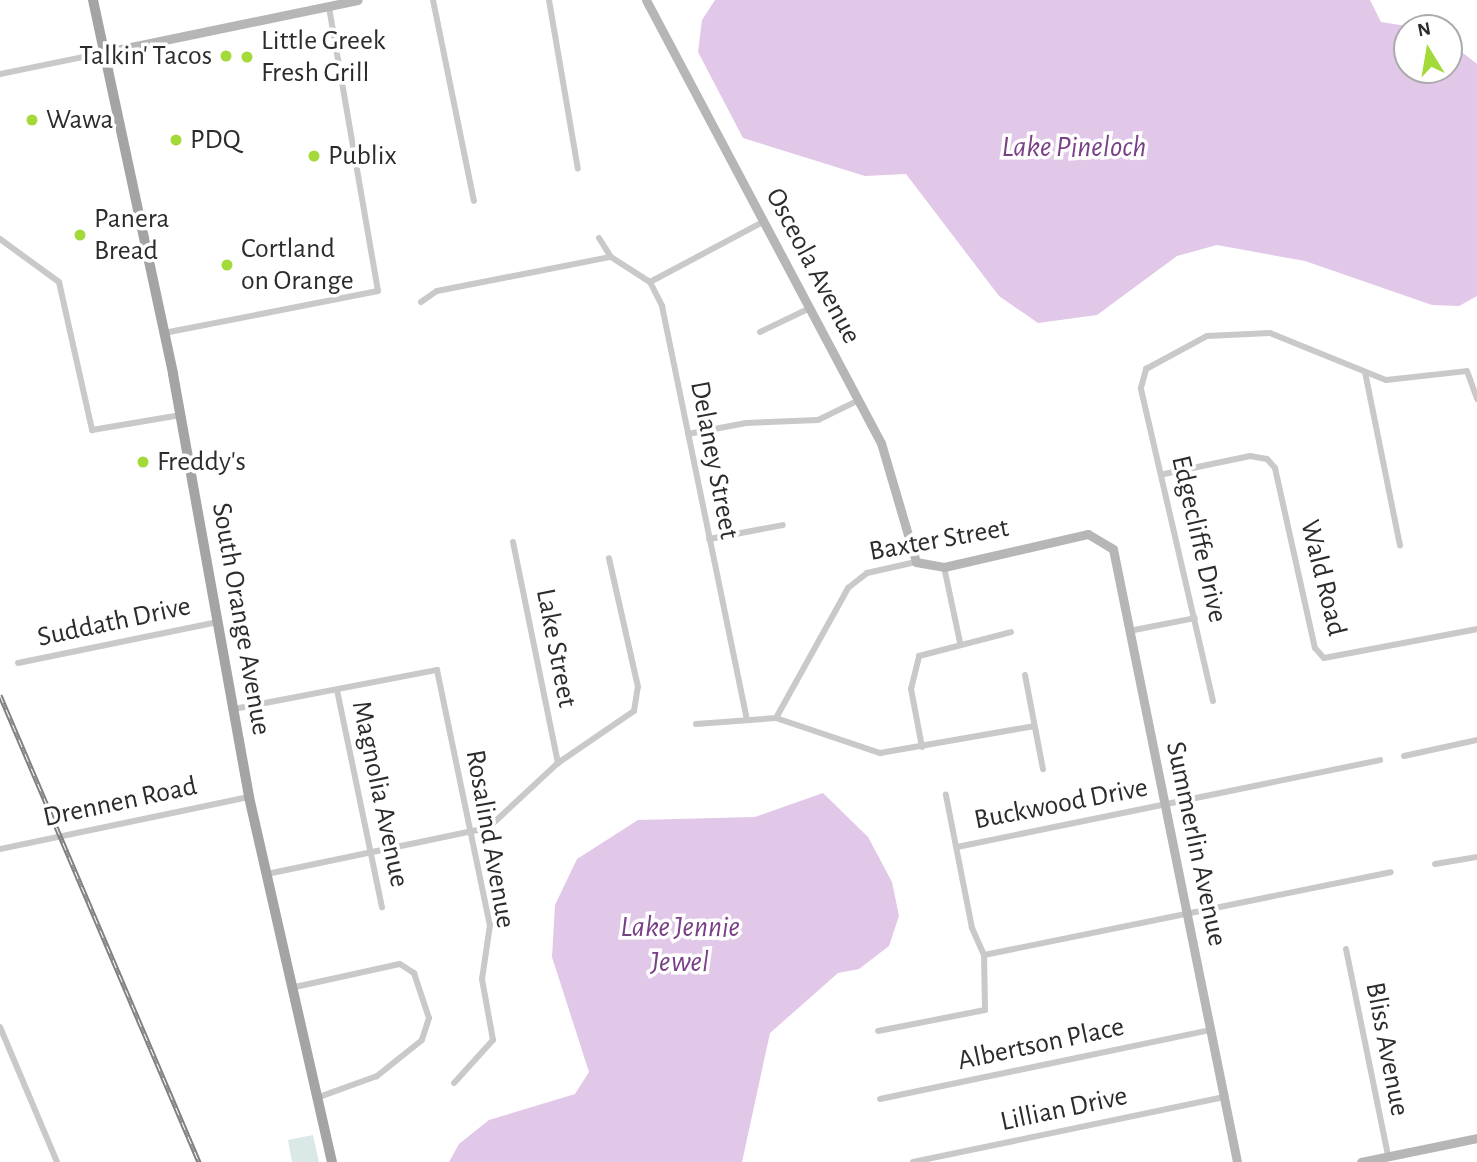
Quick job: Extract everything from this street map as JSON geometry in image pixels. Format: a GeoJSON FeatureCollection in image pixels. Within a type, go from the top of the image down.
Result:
{"type":"FeatureCollection","features":[{"type":"Feature","properties":{"kind":"main road","name":"South Orange Avenue"},"geometry":{"type":"LineString","coordinates":[[93,0],[102,53],[181,415],[249,797],[295,986],[332,1162]]}},
{"type":"Feature","properties":{"kind":"street"},"geometry":{"type":"LineString","coordinates":[[0,74],[358,0]]}},
{"type":"Feature","properties":{"kind":"street"},"geometry":{"type":"LineString","coordinates":[[433,0],[474,201]]}},
{"type":"Feature","properties":{"kind":"street"},"geometry":{"type":"LineString","coordinates":[[548,0],[578,169]]}},
{"type":"Feature","properties":{"kind":"street","name":"Osceola Avenue"},"geometry":{"type":"LineString","coordinates":[[646,0],[859,400],[888,462],[916,562]]}},
{"type":"Feature","properties":{"kind":"street"},"geometry":{"type":"LineString","coordinates":[[164,333],[379,291],[329,6]]}},
{"type":"Feature","properties":{"kind":"street"},"geometry":{"type":"LineString","coordinates":[[599,238],[611,257],[650,282],[764,222]]}},
{"type":"Feature","properties":{"kind":"street"},"geometry":{"type":"LineString","coordinates":[[0,239],[59,282],[92,430],[181,415]]}},
{"type":"Feature","properties":{"kind":"street"},"geometry":{"type":"LineString","coordinates":[[421,302],[436,291],[611,257]]}},
{"type":"Feature","properties":{"kind":"street","name":"Delaney Street"},"geometry":{"type":"LineString","coordinates":[[650,282],[662,306],[746,716]]}},
{"type":"Feature","properties":{"kind":"street"},"geometry":{"type":"LineString","coordinates":[[760,332],[810,308]]}},
{"type":"Feature","properties":{"kind":"street","name":"Edgecliffe Drive"},"geometry":{"type":"LineString","coordinates":[[1213,701],[1164,474],[1141,388],[1146,369],[1206,337],[1234,333],[1270,333],[1365,372]]}},
{"type":"Feature","properties":{"kind":"street"},"geometry":{"type":"LineString","coordinates":[[1400,546],[1365,372],[1404,380],[1467,371],[1477,399]]}},
{"type":"Feature","properties":{"kind":"street"},"geometry":{"type":"LineString","coordinates":[[688,434],[746,423],[818,420],[859,400]]}},
{"type":"Feature","properties":{"kind":"street","name":"Wald Road"},"geometry":{"type":"LineString","coordinates":[[1164,474],[1250,456],[1267,459],[1275,468],[1315,648],[1324,658],[1477,629]]}},
{"type":"Feature","properties":{"kind":"street"},"geometry":{"type":"LineString","coordinates":[[709,539],[783,525]]}},
{"type":"Feature","properties":{"kind":"street","name":"Baxter Street"},"geometry":{"type":"LineString","coordinates":[[776,718],[848,587],[867,573],[916,562],[944,567],[1079,535],[1104,538]]}},
{"type":"Feature","properties":{"kind":"street","name":"Summerlin Avenue"},"geometry":{"type":"LineString","coordinates":[[1104,538],[1113,549],[1237,1162]]}},
{"type":"Feature","properties":{"kind":"street","name":"Lake Street"},"geometry":{"type":"LineString","coordinates":[[513,542],[558,763]]}},
{"type":"Feature","properties":{"kind":"street"},"geometry":{"type":"LineString","coordinates":[[267,874],[471,834],[502,819],[558,763],[637,707],[639,695],[609,558]]}},
{"type":"Feature","properties":{"kind":"street"},"geometry":{"type":"LineString","coordinates":[[944,567],[960,642]]}},
{"type":"Feature","properties":{"kind":"street"},"geometry":{"type":"LineString","coordinates":[[1128,632],[1195,618]]}},
{"type":"Feature","properties":{"kind":"street","name":"Suddath Drive"},"geometry":{"type":"LineString","coordinates":[[18,663],[218,622]]}},
{"type":"Feature","properties":{"kind":"street"},"geometry":{"type":"LineString","coordinates":[[922,747],[911,689],[919,656],[960,642],[1011,632]]}},
{"type":"Feature","properties":{"kind":"street","name":"Rosalind Avenue"},"geometry":{"type":"LineString","coordinates":[[337,690],[437,670],[490,925],[482,979],[493,1040],[454,1083]]}},
{"type":"Feature","properties":{"kind":"street"},"geometry":{"type":"LineString","coordinates":[[1025,675],[1043,769]]}},
{"type":"Feature","properties":{"kind":"street"},"geometry":{"type":"LineString","coordinates":[[234,709],[337,690]]}},
{"type":"Feature","properties":{"kind":"street","name":"Magnolia Avenue"},"geometry":{"type":"LineString","coordinates":[[337,690],[382,907]]}},
{"type":"Feature","properties":{"kind":"street"},"geometry":{"type":"LineString","coordinates":[[696,724],[746,716],[776,718],[866,751],[922,747],[1034,726]]}},
{"type":"Feature","properties":{"kind":"street"},"geometry":{"type":"LineString","coordinates":[[1404,756],[1477,740]]}},
{"type":"Feature","properties":{"kind":"street","name":"Buckwood Drive"},"geometry":{"type":"LineString","coordinates":[[957,847],[1380,760]]}},
{"type":"Feature","properties":{"kind":"street"},"geometry":{"type":"LineString","coordinates":[[878,1031],[985,1010],[984,955],[972,928],[946,795]]}},
{"type":"Feature","properties":{"kind":"street","name":"Drennen Road"},"geometry":{"type":"LineString","coordinates":[[0,849],[249,797]]}},
{"type":"Feature","properties":{"kind":"street"},"geometry":{"type":"LineString","coordinates":[[1435,864],[1477,857]]}},
{"type":"Feature","properties":{"kind":"street"},"geometry":{"type":"LineString","coordinates":[[984,955],[1391,872]]}},
{"type":"Feature","properties":{"kind":"street","name":"Bliss Avenue"},"geometry":{"type":"LineString","coordinates":[[1346,949],[1388,1156]]}},
{"type":"Feature","properties":{"kind":"street"},"geometry":{"type":"LineString","coordinates":[[295,986],[400,964],[414,973],[429,1018],[422,1040],[377,1076],[319,1097]]}},
{"type":"Feature","properties":{"kind":"street"},"geometry":{"type":"LineString","coordinates":[[0,1027],[57,1162]]}},
{"type":"Feature","properties":{"kind":"street","name":"Albertson Place"},"geometry":{"type":"LineString","coordinates":[[880,1099],[1211,1030]]}},
{"type":"Feature","properties":{"kind":"street","name":"Lillian Drive"},"geometry":{"type":"LineString","coordinates":[[912,1162],[1224,1097]]}},
{"type":"Feature","properties":{"kind":"street"},"geometry":{"type":"LineString","coordinates":[[1361,1162],[1477,1138]]}},
{"type":"Feature","properties":{"kind":"shaded area"},"geometry":{"type":"Polygon","coordinates":[[[313,1135],[319,1162],[292,1162],[288,1140],[313,1135]]]}},
{"type":"Feature","properties":{"kind":"water","name":"Lake Pineloch"},"geometry":{"type":"Polygon","coordinates":[[[715,0],[1370,0],[1381,22],[1393,24],[1393,84],[1463,84],[1463,53],[1477,64],[1477,296],[1459,306],[1432,305],[1305,261],[1217,245],[1177,256],[1097,315],[1038,323],[999,296],[906,174],[865,176],[743,138],[698,52],[702,20],[715,0]]]}},
{"type":"Feature","properties":{"kind":"water","name":"Lake Jennie Jewel"},"geometry":{"type":"Polygon","coordinates":[[[823,793],[868,837],[892,882],[899,916],[889,946],[859,969],[838,973],[770,1033],[742,1162],[449,1162],[459,1144],[489,1120],[575,1094],[589,1072],[552,957],[555,905],[577,859],[638,820],[755,817],[823,793]]]}},
{"type":"Feature","properties":{"kind":"railway"},"geometry":{"type":"LineString","coordinates":[[0,695],[199,1162]]}},
{"type":"Feature","properties":{"kind":"place","name":"Talkin' Tacos"},"geometry":{"type":"Point","coordinates":[226,56]}},
{"type":"Feature","properties":{"kind":"place","name":"Little Greek Fresh Grill"},"geometry":{"type":"Point","coordinates":[247,57]}},
{"type":"Feature","properties":{"kind":"place","name":"Wawa"},"geometry":{"type":"Point","coordinates":[32,120]}},
{"type":"Feature","properties":{"kind":"place","name":"PDQ"},"geometry":{"type":"Point","coordinates":[176,140]}},
{"type":"Feature","properties":{"kind":"place","name":"Publix"},"geometry":{"type":"Point","coordinates":[314,156]}},
{"type":"Feature","properties":{"kind":"place","name":"Panera Bread"},"geometry":{"type":"Point","coordinates":[80,235]}},
{"type":"Feature","properties":{"kind":"place","name":"Cortland on Orange"},"geometry":{"type":"Point","coordinates":[227,265]}},
{"type":"Feature","properties":{"kind":"place","name":"Freddy's"},"geometry":{"type":"Point","coordinates":[143,462]}}]}
